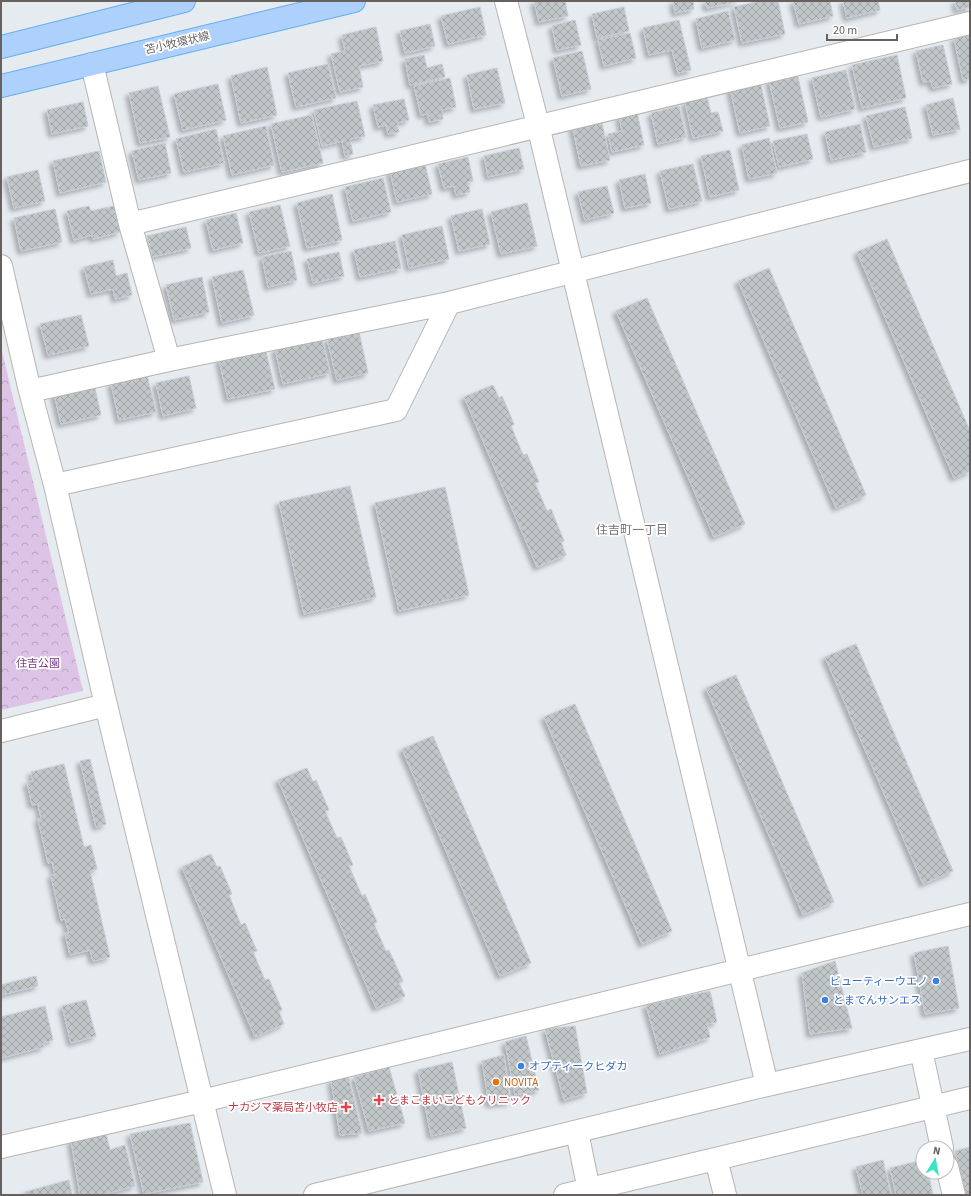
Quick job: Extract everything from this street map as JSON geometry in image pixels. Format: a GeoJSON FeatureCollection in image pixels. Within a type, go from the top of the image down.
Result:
{"type":"FeatureCollection","features":[{"type":"Feature","properties":{"kind":"main road"},"geometry":{"type":"LineString","coordinates":[[1,47],[184,1]]}},
{"type":"Feature","properties":{"kind":"main road","name":"苫小牧環状線"},"geometry":{"type":"LineString","coordinates":[[1,86],[354,1]]}},
{"type":"Feature","properties":{"kind":"street"},"geometry":{"type":"LineString","coordinates":[[506,1],[538,125],[767,1084]]}},
{"type":"Feature","properties":{"kind":"street"},"geometry":{"type":"LineString","coordinates":[[130,224],[538,125],[970,23]]}},
{"type":"Feature","properties":{"kind":"street"},"geometry":{"type":"LineString","coordinates":[[92,64],[130,224],[169,360]]}},
{"type":"Feature","properties":{"kind":"street"},"geometry":{"type":"LineString","coordinates":[[30,391],[169,360],[449,304],[970,171]]}},
{"type":"Feature","properties":{"kind":"street"},"geometry":{"type":"LineString","coordinates":[[1,266],[30,391],[55,485],[106,705],[224,1195]]}},
{"type":"Feature","properties":{"kind":"street"},"geometry":{"type":"LineString","coordinates":[[55,485],[396,410],[449,304]]}},
{"type":"Feature","properties":{"kind":"street"},"geometry":{"type":"LineString","coordinates":[[1,731],[106,705]]}},
{"type":"Feature","properties":{"kind":"street"},"geometry":{"type":"LineString","coordinates":[[1,1147],[202,1101],[970,914]]}},
{"type":"Feature","properties":{"kind":"street"},"geometry":{"type":"LineString","coordinates":[[315,1195],[767,1084],[970,1039]]}},
{"type":"Feature","properties":{"kind":"street"},"geometry":{"type":"LineString","coordinates":[[921,1050],[940,1140]]}},
{"type":"Feature","properties":{"kind":"street"},"geometry":{"type":"LineString","coordinates":[[565,1195],[589,1192],[716,1159],[970,1098]]}},
{"type":"Feature","properties":{"kind":"street"},"geometry":{"type":"LineString","coordinates":[[576,1132],[589,1192]]}},
{"type":"Feature","properties":{"kind":"street"},"geometry":{"type":"LineString","coordinates":[[716,1159],[725,1195]]}},
{"type":"Feature","properties":{"kind":"street"},"geometry":{"type":"LineString","coordinates":[[950,1180],[954,1195]]}},
{"type":"Feature","properties":{"kind":"green space","name":"住吉公園"},"geometry":{"type":"Polygon","coordinates":[[[1,347],[83,691],[1,710],[1,347]]]}},
{"type":"Feature","properties":{"kind":"building"},"geometry":{"type":"Polygon","coordinates":[[[534,1],[565,1],[568,16],[539,22],[534,1]]]}},
{"type":"Feature","properties":{"kind":"building"},"geometry":{"type":"Polygon","coordinates":[[[673,1],[693,1],[694,9],[675,13],[673,1]]]}},
{"type":"Feature","properties":{"kind":"building"},"geometry":{"type":"Polygon","coordinates":[[[705,1],[740,1],[707,8],[705,1]]]}},
{"type":"Feature","properties":{"kind":"building"},"geometry":{"type":"Polygon","coordinates":[[[761,1],[778,1],[785,34],[742,43],[734,7],[761,1]]]}},
{"type":"Feature","properties":{"kind":"building"},"geometry":{"type":"Polygon","coordinates":[[[793,1],[830,1],[833,16],[799,24],[793,1]]]}},
{"type":"Feature","properties":{"kind":"building"},"geometry":{"type":"Polygon","coordinates":[[[843,1],[878,1],[880,10],[847,18],[843,1]]]}},
{"type":"Feature","properties":{"kind":"building"},"geometry":{"type":"Polygon","coordinates":[[[955,1],[970,1],[970,7],[957,10],[955,1]]]}},
{"type":"Feature","properties":{"kind":"building"},"geometry":{"type":"Polygon","coordinates":[[[480,7],[486,35],[448,44],[441,16],[480,7]]]}},
{"type":"Feature","properties":{"kind":"building"},"geometry":{"type":"Polygon","coordinates":[[[624,7],[629,31],[597,38],[592,14],[624,7]]]}},
{"type":"Feature","properties":{"kind":"building"},"geometry":{"type":"Polygon","coordinates":[[[728,11],[735,40],[702,48],[696,19],[728,11]]]}},
{"type":"Feature","properties":{"kind":"building"},"geometry":{"type":"Polygon","coordinates":[[[575,20],[581,45],[557,50],[552,26],[575,20]]]}},
{"type":"Feature","properties":{"kind":"building"},"geometry":{"type":"Polygon","coordinates":[[[679,20],[691,70],[678,73],[672,50],[649,55],[643,28],[679,20]]]}},
{"type":"Feature","properties":{"kind":"building"},"geometry":{"type":"Polygon","coordinates":[[[430,24],[435,46],[405,53],[400,31],[430,24]]]}},
{"type":"Feature","properties":{"kind":"building"},"geometry":{"type":"Polygon","coordinates":[[[376,27],[383,61],[359,66],[363,87],[340,92],[331,54],[345,51],[342,35],[376,27]]]}},
{"type":"Feature","properties":{"kind":"building"},"geometry":{"type":"Polygon","coordinates":[[[630,33],[636,58],[604,66],[598,40],[630,33]]]}},
{"type":"Feature","properties":{"kind":"building"},"geometry":{"type":"Polygon","coordinates":[[[970,35],[970,79],[963,80],[954,38],[970,35]]]}},
{"type":"Feature","properties":{"kind":"building"},"geometry":{"type":"Polygon","coordinates":[[[943,45],[952,84],[933,88],[931,81],[923,82],[916,51],[943,45]]]}},
{"type":"Feature","properties":{"kind":"building"},"geometry":{"type":"Polygon","coordinates":[[[582,51],[591,89],[562,96],[553,58],[582,51]]]}},
{"type":"Feature","properties":{"kind":"building"},"geometry":{"type":"Polygon","coordinates":[[[424,55],[427,68],[442,64],[445,77],[410,85],[405,59],[424,55]]]}},
{"type":"Feature","properties":{"kind":"building"},"geometry":{"type":"Polygon","coordinates":[[[897,55],[906,98],[862,108],[852,65],[897,55]]]}},
{"type":"Feature","properties":{"kind":"building"},"geometry":{"type":"Polygon","coordinates":[[[328,64],[336,98],[296,107],[288,73],[328,64]]]}},
{"type":"Feature","properties":{"kind":"building"},"geometry":{"type":"Polygon","coordinates":[[[267,67],[277,115],[241,123],[231,76],[267,67]]]}},
{"type":"Feature","properties":{"kind":"building"},"geometry":{"type":"Polygon","coordinates":[[[497,68],[505,103],[474,109],[467,75],[497,68]]]}},
{"type":"Feature","properties":{"kind":"building"},"geometry":{"type":"Polygon","coordinates":[[[846,70],[855,109],[821,117],[812,78],[846,70]]]}},
{"type":"Feature","properties":{"kind":"building"},"geometry":{"type":"Polygon","coordinates":[[[797,73],[808,122],[780,128],[769,80],[797,73]]]}},
{"type":"Feature","properties":{"kind":"building"},"geometry":{"type":"Polygon","coordinates":[[[450,78],[456,107],[442,110],[443,119],[429,122],[428,114],[421,115],[414,86],[450,78]]]}},
{"type":"Feature","properties":{"kind":"building"},"geometry":{"type":"Polygon","coordinates":[[[760,81],[770,126],[740,133],[730,88],[760,81]]]}},
{"type":"Feature","properties":{"kind":"building"},"geometry":{"type":"Polygon","coordinates":[[[218,84],[226,120],[183,130],[174,94],[218,84]]]}},
{"type":"Feature","properties":{"kind":"building"},"geometry":{"type":"Polygon","coordinates":[[[158,86],[170,137],[140,143],[129,93],[158,86]]]}},
{"type":"Feature","properties":{"kind":"building"},"geometry":{"type":"Polygon","coordinates":[[[707,97],[711,113],[718,112],[723,131],[693,138],[685,102],[707,97]]]}},
{"type":"Feature","properties":{"kind":"building"},"geometry":{"type":"Polygon","coordinates":[[[953,98],[960,129],[933,135],[926,105],[953,98]]]}},
{"type":"Feature","properties":{"kind":"building"},"geometry":{"type":"Polygon","coordinates":[[[404,99],[409,120],[397,123],[399,132],[388,134],[386,125],[378,127],[373,105],[404,99]]]}},
{"type":"Feature","properties":{"kind":"building"},"geometry":{"type":"Polygon","coordinates":[[[357,101],[365,136],[350,139],[353,154],[345,156],[342,141],[322,146],[314,110],[357,101]]]}},
{"type":"Feature","properties":{"kind":"building"},"geometry":{"type":"Polygon","coordinates":[[[83,102],[88,126],[52,134],[47,110],[83,102]]]}},
{"type":"Feature","properties":{"kind":"building"},"geometry":{"type":"Polygon","coordinates":[[[679,106],[686,137],[658,144],[651,113],[679,106]]]}},
{"type":"Feature","properties":{"kind":"building"},"geometry":{"type":"Polygon","coordinates":[[[905,107],[912,138],[874,147],[866,116],[905,107]]]}},
{"type":"Feature","properties":{"kind":"building"},"geometry":{"type":"Polygon","coordinates":[[[637,112],[644,145],[612,152],[608,134],[622,131],[619,116],[637,112]]]}},
{"type":"Feature","properties":{"kind":"building"},"geometry":{"type":"Polygon","coordinates":[[[312,115],[323,163],[282,172],[271,124],[312,115]]]}},
{"type":"Feature","properties":{"kind":"building"},"geometry":{"type":"Polygon","coordinates":[[[601,119],[610,160],[581,166],[572,125],[601,119]]]}},
{"type":"Feature","properties":{"kind":"building"},"geometry":{"type":"Polygon","coordinates":[[[860,124],[866,152],[831,160],[825,132],[860,124]]]}},
{"type":"Feature","properties":{"kind":"building"},"geometry":{"type":"Polygon","coordinates":[[[266,126],[274,165],[232,175],[223,136],[266,126]]]}},
{"type":"Feature","properties":{"kind":"building"},"geometry":{"type":"Polygon","coordinates":[[[216,129],[224,163],[184,172],[176,139],[216,129]]]}},
{"type":"Feature","properties":{"kind":"building"},"geometry":{"type":"Polygon","coordinates":[[[807,134],[813,159],[779,167],[773,141],[807,134]]]}},
{"type":"Feature","properties":{"kind":"building"},"geometry":{"type":"Polygon","coordinates":[[[769,138],[777,173],[749,179],[742,145],[769,138]]]}},
{"type":"Feature","properties":{"kind":"building"},"geometry":{"type":"Polygon","coordinates":[[[165,143],[171,173],[139,180],[132,151],[165,143]]]}},
{"type":"Feature","properties":{"kind":"building"},"geometry":{"type":"Polygon","coordinates":[[[519,148],[524,169],[488,177],[484,156],[519,148]]]}},
{"type":"Feature","properties":{"kind":"building"},"geometry":{"type":"Polygon","coordinates":[[[730,150],[739,190],[710,197],[701,156],[730,150]]]}},
{"type":"Feature","properties":{"kind":"building"},"geometry":{"type":"Polygon","coordinates":[[[99,151],[106,182],[60,193],[53,161],[99,151]]]}},
{"type":"Feature","properties":{"kind":"building"},"geometry":{"type":"Polygon","coordinates":[[[468,157],[473,181],[468,182],[470,192],[456,195],[454,186],[444,188],[438,164],[468,157]]]}},
{"type":"Feature","properties":{"kind":"building"},"geometry":{"type":"Polygon","coordinates":[[[425,164],[432,194],[397,202],[390,171],[425,164]]]}},
{"type":"Feature","properties":{"kind":"building"},"geometry":{"type":"Polygon","coordinates":[[[693,164],[702,201],[669,209],[660,171],[693,164]]]}},
{"type":"Feature","properties":{"kind":"building"},"geometry":{"type":"Polygon","coordinates":[[[38,170],[45,201],[14,208],[7,177],[38,170]]]}},
{"type":"Feature","properties":{"kind":"building"},"geometry":{"type":"Polygon","coordinates":[[[645,174],[651,203],[625,208],[619,180],[645,174]]]}},
{"type":"Feature","properties":{"kind":"building"},"geometry":{"type":"Polygon","coordinates":[[[383,178],[391,212],[353,221],[345,187],[383,178]]]}},
{"type":"Feature","properties":{"kind":"building"},"geometry":{"type":"Polygon","coordinates":[[[607,186],[614,213],[585,220],[578,192],[607,186]]]}},
{"type":"Feature","properties":{"kind":"building"},"geometry":{"type":"Polygon","coordinates":[[[332,194],[342,240],[307,248],[297,203],[332,194]]]}},
{"type":"Feature","properties":{"kind":"building"},"geometry":{"type":"Polygon","coordinates":[[[527,203],[537,246],[501,254],[491,212],[527,203]]]}},
{"type":"Feature","properties":{"kind":"building"},"geometry":{"type":"Polygon","coordinates":[[[280,205],[290,246],[259,253],[249,212],[280,205]]]}},
{"type":"Feature","properties":{"kind":"building"},"geometry":{"type":"Polygon","coordinates":[[[89,206],[91,211],[114,206],[120,232],[93,239],[92,235],[74,240],[67,211],[89,206]]]}},
{"type":"Feature","properties":{"kind":"building"},"geometry":{"type":"Polygon","coordinates":[[[55,209],[62,242],[21,251],[14,218],[55,209]]]}},
{"type":"Feature","properties":{"kind":"building"},"geometry":{"type":"Polygon","coordinates":[[[482,209],[490,244],[459,251],[451,216],[482,209]]]}},
{"type":"Feature","properties":{"kind":"building"},"geometry":{"type":"Polygon","coordinates":[[[236,213],[243,243],[213,250],[206,220],[236,213]]]}},
{"type":"Feature","properties":{"kind":"building"},"geometry":{"type":"Polygon","coordinates":[[[442,226],[449,259],[409,268],[402,235],[442,226]]]}},
{"type":"Feature","properties":{"kind":"building"},"geometry":{"type":"Polygon","coordinates":[[[186,227],[191,248],[152,257],[147,236],[186,227]]]}},
{"type":"Feature","properties":{"kind":"building"},"geometry":{"type":"Polygon","coordinates":[[[887,239],[970,431],[970,471],[954,478],[857,252],[887,239]]]}},
{"type":"Feature","properties":{"kind":"building"},"geometry":{"type":"Polygon","coordinates":[[[395,241],[401,268],[360,277],[354,250],[395,241]]]}},
{"type":"Feature","properties":{"kind":"building"},"geometry":{"type":"Polygon","coordinates":[[[291,251],[297,280],[268,287],[262,257],[291,251]]]}},
{"type":"Feature","properties":{"kind":"building"},"geometry":{"type":"Polygon","coordinates":[[[339,252],[344,276],[313,283],[307,259],[339,252]]]}},
{"type":"Feature","properties":{"kind":"building"},"geometry":{"type":"Polygon","coordinates":[[[113,260],[116,276],[127,273],[132,295],[115,299],[113,289],[91,294],[84,267],[113,260]]]}},
{"type":"Feature","properties":{"kind":"building"},"geometry":{"type":"Polygon","coordinates":[[[769,268],[866,495],[836,508],[738,281],[769,268]]]}},
{"type":"Feature","properties":{"kind":"building"},"geometry":{"type":"Polygon","coordinates":[[[243,270],[254,315],[222,323],[212,277],[243,270]]]}},
{"type":"Feature","properties":{"kind":"building"},"geometry":{"type":"Polygon","coordinates":[[[202,277],[209,312],[174,320],[166,285],[202,277]]]}},
{"type":"Feature","properties":{"kind":"building"},"geometry":{"type":"Polygon","coordinates":[[[647,298],[745,524],[714,537],[616,311],[647,298]]]}},
{"type":"Feature","properties":{"kind":"building"},"geometry":{"type":"Polygon","coordinates":[[[81,315],[89,346],[48,355],[40,324],[81,315]]]}},
{"type":"Feature","properties":{"kind":"building"},"geometry":{"type":"Polygon","coordinates":[[[359,332],[368,373],[337,380],[327,339],[359,332]]]}},
{"type":"Feature","properties":{"kind":"building"},"geometry":{"type":"Polygon","coordinates":[[[322,339],[330,373],[283,384],[275,349],[322,339]]]}},
{"type":"Feature","properties":{"kind":"building"},"geometry":{"type":"Polygon","coordinates":[[[265,348],[275,389],[228,399],[219,359],[265,348]]]}},
{"type":"Feature","properties":{"kind":"building"},"geometry":{"type":"Polygon","coordinates":[[[147,375],[156,412],[119,420],[111,383],[147,375]]]}},
{"type":"Feature","properties":{"kind":"building"},"geometry":{"type":"Polygon","coordinates":[[[189,376],[196,408],[163,416],[156,383],[189,376]]]}},
{"type":"Feature","properties":{"kind":"building"},"geometry":{"type":"Polygon","coordinates":[[[94,384],[101,415],[61,424],[54,393],[94,384]]]}},
{"type":"Feature","properties":{"kind":"building"},"geometry":{"type":"Polygon","coordinates":[[[493,385],[499,398],[502,396],[514,424],[511,426],[523,455],[527,454],[539,482],[535,483],[547,511],[551,509],[564,541],[561,542],[566,555],[537,567],[464,397],[493,385]]]}},
{"type":"Feature","properties":{"kind":"building"},"geometry":{"type":"Polygon","coordinates":[[[350,486],[376,597],[304,614],[279,502],[350,486]]]}},
{"type":"Feature","properties":{"kind":"building"},"geometry":{"type":"Polygon","coordinates":[[[445,487],[469,595],[399,611],[375,503],[445,487]]]}},
{"type":"Feature","properties":{"kind":"building"},"geometry":{"type":"Polygon","coordinates":[[[856,644],[953,871],[923,884],[825,657],[856,644]]]}},
{"type":"Feature","properties":{"kind":"building"},"geometry":{"type":"Polygon","coordinates":[[[736,675],[834,902],[803,915],[706,688],[736,675]]]}},
{"type":"Feature","properties":{"kind":"building"},"geometry":{"type":"Polygon","coordinates":[[[575,704],[672,931],[642,944],[544,717],[575,704]]]}},
{"type":"Feature","properties":{"kind":"building"},"geometry":{"type":"Polygon","coordinates":[[[433,736],[531,963],[500,976],[402,749],[433,736]]]}},
{"type":"Feature","properties":{"kind":"building"},"geometry":{"type":"Polygon","coordinates":[[[90,759],[106,824],[96,827],[80,761],[90,759]]]}},
{"type":"Feature","properties":{"kind":"building"},"geometry":{"type":"Polygon","coordinates":[[[64,764],[84,847],[91,845],[97,869],[90,871],[110,957],[93,961],[90,950],[70,955],[65,933],[69,933],[65,919],[61,920],[51,875],[55,875],[52,862],[48,863],[38,819],[41,818],[38,804],[32,805],[27,782],[33,781],[31,772],[64,764]]]}},
{"type":"Feature","properties":{"kind":"building"},"geometry":{"type":"Polygon","coordinates":[[[307,768],[313,782],[316,780],[329,810],[325,811],[337,838],[341,837],[353,865],[349,866],[362,896],[365,894],[377,922],[374,924],[386,951],[389,950],[403,981],[399,983],[405,996],[376,1008],[278,780],[307,768]]]}},
{"type":"Feature","properties":{"kind":"building"},"geometry":{"type":"Polygon","coordinates":[[[211,854],[217,867],[220,866],[232,894],[229,895],[241,925],[245,923],[257,951],[253,952],[265,980],[269,979],[282,1010],[279,1012],[284,1024],[255,1037],[182,867],[211,854]]]}},
{"type":"Feature","properties":{"kind":"building","name":"ビューティーウエノ"},"geometry":{"type":"Polygon","coordinates":[[[948,946],[959,1008],[925,1014],[914,953],[948,946]]]}},
{"type":"Feature","properties":{"kind":"building","name":"とまでんサンエス"},"geometry":{"type":"Polygon","coordinates":[[[835,961],[852,1028],[810,1034],[802,973],[835,961]]]}},
{"type":"Feature","properties":{"kind":"building"},"geometry":{"type":"Polygon","coordinates":[[[36,976],[38,986],[1,995],[1,985],[36,976]]]}},
{"type":"Feature","properties":{"kind":"building"},"geometry":{"type":"Polygon","coordinates":[[[710,991],[717,1022],[707,1024],[710,1037],[660,1054],[646,1005],[710,991]]]}},
{"type":"Feature","properties":{"kind":"building"},"geometry":{"type":"Polygon","coordinates":[[[86,1000],[96,1036],[71,1043],[62,1006],[86,1000]]]}},
{"type":"Feature","properties":{"kind":"building"},"geometry":{"type":"Polygon","coordinates":[[[45,1006],[53,1040],[43,1043],[44,1047],[1,1058],[1,1017],[45,1006]]]}},
{"type":"Feature","properties":{"kind":"building"},"geometry":{"type":"Polygon","coordinates":[[[575,1026],[587,1093],[564,1100],[545,1029],[575,1026]]]}},
{"type":"Feature","properties":{"kind":"building","name":"オプティークヒダカ"},"geometry":{"type":"Polygon","coordinates":[[[526,1036],[539,1090],[515,1095],[505,1042],[526,1036]]]}},
{"type":"Feature","properties":{"kind":"building","name":"NOVITA"},"geometry":{"type":"Polygon","coordinates":[[[504,1055],[510,1102],[489,1104],[482,1061],[504,1055]]]}},
{"type":"Feature","properties":{"kind":"building"},"geometry":{"type":"Polygon","coordinates":[[[452,1062],[466,1128],[431,1136],[418,1070],[452,1062]]]}},
{"type":"Feature","properties":{"kind":"building","name":"とまこまいこどもクリニック"},"geometry":{"type":"Polygon","coordinates":[[[389,1067],[405,1123],[369,1131],[354,1077],[389,1067]]]}},
{"type":"Feature","properties":{"kind":"building","name":"ナカジマ薬局苫小牧店"},"geometry":{"type":"Polygon","coordinates":[[[348,1075],[362,1133],[340,1135],[331,1080],[348,1075]]]}},
{"type":"Feature","properties":{"kind":"building"},"geometry":{"type":"Polygon","coordinates":[[[190,1123],[203,1182],[144,1194],[130,1134],[190,1123]]]}},
{"type":"Feature","properties":{"kind":"building"},"geometry":{"type":"Polygon","coordinates":[[[106,1133],[110,1150],[125,1145],[135,1186],[101,1195],[80,1195],[71,1140],[106,1133]]]}},
{"type":"Feature","properties":{"kind":"building"},"geometry":{"type":"Polygon","coordinates":[[[970,1147],[970,1195],[966,1195],[955,1151],[970,1147]]]}},
{"type":"Feature","properties":{"kind":"building"},"geometry":{"type":"Polygon","coordinates":[[[883,1160],[891,1195],[863,1195],[856,1167],[883,1160]]]}},
{"type":"Feature","properties":{"kind":"building"},"geometry":{"type":"Polygon","coordinates":[[[915,1162],[915,1180],[930,1180],[933,1195],[896,1195],[890,1168],[915,1162]]]}},
{"type":"Feature","properties":{"kind":"building"},"geometry":{"type":"Polygon","coordinates":[[[69,1180],[72,1195],[26,1195],[25,1192],[69,1180]]]}},
{"type":"Feature","properties":{"kind":"place","name":"ビューティーウエノ"},"geometry":{"type":"Point","coordinates":[936,981]}},
{"type":"Feature","properties":{"kind":"place","name":"とまでんサンエス"},"geometry":{"type":"Point","coordinates":[825,1000]}},
{"type":"Feature","properties":{"kind":"place","name":"オプティークヒダカ"},"geometry":{"type":"Point","coordinates":[521,1066]}},
{"type":"Feature","properties":{"kind":"place","name":"NOVITA"},"geometry":{"type":"Point","coordinates":[496,1082]}},
{"type":"Feature","properties":{"kind":"place","name":"とまこまいこどもクリニック"},"geometry":{"type":"Point","coordinates":[379,1100]}},
{"type":"Feature","properties":{"kind":"place","name":"ナカジマ薬局苫小牧店"},"geometry":{"type":"Point","coordinates":[346,1107]}},
{"type":"Feature","properties":{"kind":"district","name":"住吉町一丁目"},"geometry":{"type":"Point","coordinates":[632,530]}}]}
